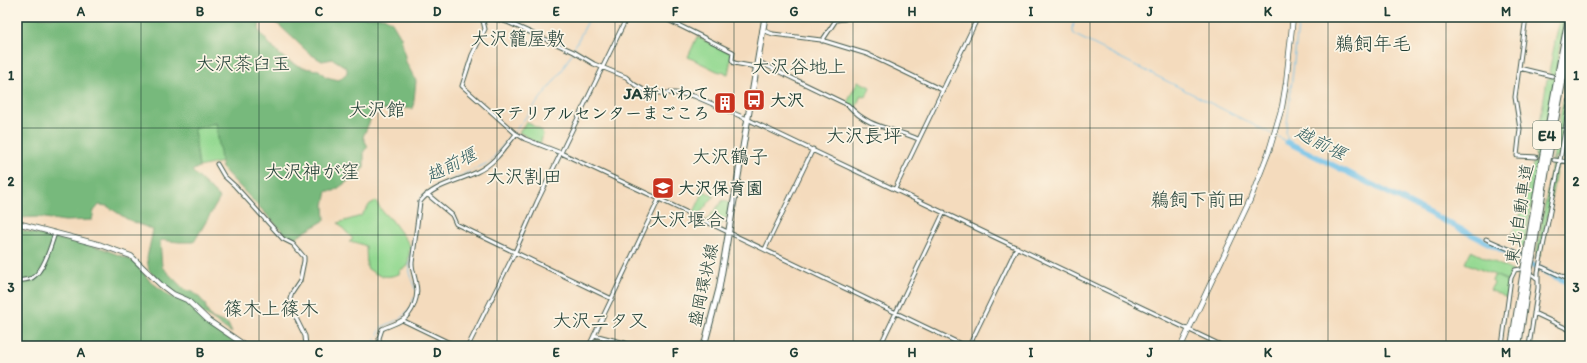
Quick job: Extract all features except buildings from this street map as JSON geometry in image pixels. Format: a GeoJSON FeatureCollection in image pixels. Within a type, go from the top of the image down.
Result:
{"type":"FeatureCollection","features":[{"type":"Feature","properties":{"kind":"highway","name":"東北自動車道"},"geometry":{"type":"LineString","coordinates":[[1518,346],[1529,255],[1551,110],[1569,17]]}},
{"type":"Feature","properties":{"kind":"highway","name":"東北自動車道"},"geometry":{"type":"LineString","coordinates":[[1529,255],[1570,40]]}},
{"type":"Feature","properties":{"kind":"highway","name":"東北自動車道"},"geometry":{"type":"LineString","coordinates":[[1512,346],[1527,272]]}},
{"type":"Feature","properties":{"kind":"main road","name":"盛岡環状線"},"geometry":{"type":"LineString","coordinates":[[706,345],[719,289],[765,17]]}},
{"type":"Feature","properties":{"kind":"street"},"geometry":{"type":"LineString","coordinates":[[482,17],[485,29],[472,55],[462,86],[515,133],[540,146],[562,153],[965,346]]}},
{"type":"Feature","properties":{"kind":"street"},"geometry":{"type":"LineString","coordinates":[[489,17],[507,22],[573,51],[603,68],[626,77],[635,85],[649,93],[675,93],[694,96],[747,118],[1223,346]]}},
{"type":"Feature","properties":{"kind":"street"},"geometry":{"type":"LineString","coordinates":[[468,346],[515,252],[537,202],[627,17]]}},
{"type":"Feature","properties":{"kind":"street"},"geometry":{"type":"LineString","coordinates":[[662,17],[733,52],[732,60],[734,63],[756,64],[848,105],[855,114],[870,124],[918,139]]}},
{"type":"Feature","properties":{"kind":"street"},"geometry":{"type":"LineString","coordinates":[[822,41],[836,20],[845,19],[846,17]]}},
{"type":"Feature","properties":{"kind":"street"},"geometry":{"type":"LineString","coordinates":[[895,189],[978,17]]}},
{"type":"Feature","properties":{"kind":"street"},"geometry":{"type":"LineString","coordinates":[[1181,346],[1259,181],[1274,135],[1286,83],[1293,17]]}},
{"type":"Feature","properties":{"kind":"street"},"geometry":{"type":"LineString","coordinates":[[1526,17],[1515,97],[1520,129],[1517,156],[1536,157]]}},
{"type":"Feature","properties":{"kind":"street"},"geometry":{"type":"LineString","coordinates":[[762,30],[773,34],[822,41],[867,54],[942,90]]}},
{"type":"Feature","properties":{"kind":"street"},"geometry":{"type":"LineString","coordinates":[[1520,68],[1552,76]]}},
{"type":"Feature","properties":{"kind":"street"},"geometry":{"type":"LineString","coordinates":[[1529,346],[1538,288],[1538,272],[1541,264],[1560,161],[1570,98]]}},
{"type":"Feature","properties":{"kind":"street"},"geometry":{"type":"LineString","coordinates":[[380,346],[379,338],[382,329],[402,320],[413,308],[416,296],[416,284],[412,271],[412,263],[420,203],[427,194],[477,172],[490,164],[498,157],[515,133]]}},
{"type":"Feature","properties":{"kind":"street"},"geometry":{"type":"LineString","coordinates":[[764,249],[813,150]]}},
{"type":"Feature","properties":{"kind":"street"},"geometry":{"type":"LineString","coordinates":[[1554,160],[1570,162]]}},
{"type":"Feature","properties":{"kind":"street"},"geometry":{"type":"LineString","coordinates":[[217,164],[224,176],[283,239],[293,244],[304,257],[300,281],[290,299],[292,312],[305,336],[306,346]]}},
{"type":"Feature","properties":{"kind":"street"},"geometry":{"type":"LineString","coordinates":[[427,194],[452,215],[456,224],[612,299]]}},
{"type":"Feature","properties":{"kind":"street"},"geometry":{"type":"LineString","coordinates":[[589,346],[659,199]]}},
{"type":"Feature","properties":{"kind":"street"},"geometry":{"type":"LineString","coordinates":[[880,346],[944,212]]}},
{"type":"Feature","properties":{"kind":"street"},"geometry":{"type":"LineString","coordinates":[[17,224],[101,245],[131,256],[161,286],[173,294],[187,300],[208,320],[246,346]]}},
{"type":"Feature","properties":{"kind":"street"},"geometry":{"type":"LineString","coordinates":[[17,281],[28,280],[38,273],[55,233]]}},
{"type":"Feature","properties":{"kind":"street"},"geometry":{"type":"LineString","coordinates":[[1486,239],[1541,264],[1570,280]]}},
{"type":"Feature","properties":{"kind":"street"},"geometry":{"type":"LineString","coordinates":[[969,346],[1017,247]]}},
{"type":"Feature","properties":{"kind":"street"},"geometry":{"type":"LineString","coordinates":[[1502,346],[1511,278],[1515,270],[1527,272],[1538,279]]}},
{"type":"Feature","properties":{"kind":"street"},"geometry":{"type":"LineString","coordinates":[[1534,313],[1570,330]]}},
{"type":"Feature","properties":{"kind":"street"},"geometry":{"type":"LineString","coordinates":[[402,320],[456,346]]}},
{"type":"Feature","properties":{"kind":"street"},"geometry":{"type":"LineString","coordinates":[[594,335],[631,346]]}},
{"type":"Feature","properties":{"kind":"green space"},"geometry":{"type":"Polygon","coordinates":[[[17,17],[260,17],[259,31],[272,47],[284,58],[300,66],[319,70],[326,77],[339,80],[347,73],[347,68],[333,59],[322,61],[310,54],[279,25],[264,17],[384,17],[392,22],[401,37],[406,62],[416,81],[413,109],[371,109],[371,118],[363,137],[368,147],[364,151],[364,167],[358,174],[334,191],[327,191],[324,205],[325,220],[293,239],[285,234],[222,168],[216,123],[194,129],[199,167],[192,171],[220,198],[194,242],[160,240],[162,267],[185,290],[193,292],[200,298],[205,304],[207,311],[212,318],[228,324],[232,333],[173,293],[149,271],[147,258],[153,230],[127,219],[107,206],[99,205],[94,211],[92,220],[65,221],[38,217],[17,218],[17,17]]]}},
{"type":"Feature","properties":{"kind":"green space"},"geometry":{"type":"Polygon","coordinates":[[[1560,17],[1566,17],[1524,247],[1520,248],[1511,237],[1522,210],[1534,159],[1536,159],[1535,155],[1547,79],[1551,78],[1552,74],[1549,72],[1560,17]]]}},
{"type":"Feature","properties":{"kind":"green space"},"geometry":{"type":"Polygon","coordinates":[[[697,37],[732,53],[728,74],[717,71],[688,57],[697,37]]]}},
{"type":"Feature","properties":{"kind":"green space"},"geometry":{"type":"Polygon","coordinates":[[[1570,60],[1570,77],[1568,81],[1570,82],[1570,92],[1559,155],[1558,158],[1554,158],[1557,167],[1540,256],[1536,256],[1570,60]]]}},
{"type":"Feature","properties":{"kind":"green space"},"geometry":{"type":"Polygon","coordinates":[[[858,81],[870,87],[866,97],[861,95],[855,110],[847,103],[858,81]]]}},
{"type":"Feature","properties":{"kind":"green space"},"geometry":{"type":"Polygon","coordinates":[[[527,122],[542,131],[543,135],[540,144],[519,132],[527,122]]]}},
{"type":"Feature","properties":{"kind":"green space"},"geometry":{"type":"Polygon","coordinates":[[[216,123],[222,162],[199,167],[194,129],[216,123]]]}},
{"type":"Feature","properties":{"kind":"green space"},"geometry":{"type":"Polygon","coordinates":[[[704,191],[714,196],[698,216],[693,214],[704,191]]]}},
{"type":"Feature","properties":{"kind":"green space"},"geometry":{"type":"Polygon","coordinates":[[[723,200],[731,204],[730,213],[719,227],[706,221],[723,200]]]}},
{"type":"Feature","properties":{"kind":"green space"},"geometry":{"type":"Polygon","coordinates":[[[376,201],[382,211],[391,219],[410,245],[408,266],[400,270],[399,274],[394,276],[382,276],[367,268],[366,246],[355,242],[349,242],[353,239],[338,223],[361,216],[370,204],[376,201]]]}},
{"type":"Feature","properties":{"kind":"green space"},"geometry":{"type":"Polygon","coordinates":[[[17,227],[24,231],[101,248],[129,259],[136,263],[149,280],[169,296],[185,301],[207,322],[242,346],[17,346],[17,227]]]}},
{"type":"Feature","properties":{"kind":"green space"},"geometry":{"type":"Polygon","coordinates":[[[1471,251],[1513,271],[1509,281],[1465,263],[1471,251]]]}},
{"type":"Feature","properties":{"kind":"green space"},"geometry":{"type":"Polygon","coordinates":[[[1494,276],[1509,282],[1507,298],[1490,290],[1494,283],[1492,281],[1494,276]]]}},
{"type":"Feature","properties":{"kind":"waterway","name":"越前堰"},"geometry":{"type":"LineString","coordinates":[[573,50],[587,23],[588,17]]}},
{"type":"Feature","properties":{"kind":"waterway","name":"越前堰"},"geometry":{"type":"LineString","coordinates":[[1074,17],[1073,32],[1075,35],[1272,134]]}},
{"type":"Feature","properties":{"kind":"waterway"},"geometry":{"type":"LineString","coordinates":[[1288,141],[1286,133],[1299,17]]}},
{"type":"Feature","properties":{"kind":"waterway","name":"越前堰"},"geometry":{"type":"LineString","coordinates":[[515,131],[561,72],[572,53]]}},
{"type":"Feature","properties":{"kind":"waterway","name":"越前堰"},"geometry":{"type":"LineString","coordinates":[[445,183],[490,162],[513,133]]}},
{"type":"Feature","properties":{"kind":"waterway","name":"越前堰"},"geometry":{"type":"LineString","coordinates":[[1275,135],[1287,142]]}},
{"type":"Feature","properties":{"kind":"waterway","name":"越前堰"},"geometry":{"type":"LineString","coordinates":[[1287,142],[1570,284]]}},
{"type":"Feature","properties":{"kind":"waterway","name":"越前堰"},"geometry":{"type":"LineString","coordinates":[[415,289],[410,272],[410,263],[419,202],[422,196],[438,186]]}},
{"type":"Feature","properties":{"kind":"waterway","name":"越前堰"},"geometry":{"type":"LineString","coordinates":[[412,305],[414,298]]}},
{"type":"Feature","properties":{"kind":"waterway","name":"越前堰"},"geometry":{"type":"LineString","coordinates":[[372,346],[382,327],[400,319],[410,309]]}},
{"type":"Feature","properties":{"kind":"tunnel"},"geometry":{"type":"LineString","coordinates":[[1536,157],[1554,160]]}},
{"type":"Feature","properties":{"kind":"place","name":"大沢"},"geometry":{"type":"Point","coordinates":[754,100]}},
{"type":"Feature","properties":{"kind":"place","name":"JA新いわて マテリアルセンターまごころ"},"geometry":{"type":"Point","coordinates":[725,103]}},
{"type":"Feature","properties":{"kind":"place","name":"大沢保育園"},"geometry":{"type":"Point","coordinates":[663,188]}},
{"type":"Feature","properties":{"kind":"district","name":"大沢籠屋敷"},"geometry":{"type":"Point","coordinates":[518,38]}},
{"type":"Feature","properties":{"kind":"district","name":"鵜飼年毛"},"geometry":{"type":"Point","coordinates":[1373,43]}},
{"type":"Feature","properties":{"kind":"district","name":"大沢茶臼玉"},"geometry":{"type":"Point","coordinates":[243,63]}},
{"type":"Feature","properties":{"kind":"district","name":"大沢谷地上"},"geometry":{"type":"Point","coordinates":[799,66]}},
{"type":"Feature","properties":{"kind":"district","name":"大沢館"},"geometry":{"type":"Point","coordinates":[377,109]}},
{"type":"Feature","properties":{"kind":"district","name":"大沢長坪"},"geometry":{"type":"Point","coordinates":[864,135]}},
{"type":"Feature","properties":{"kind":"district","name":"大沢鶴子"},"geometry":{"type":"Point","coordinates":[730,156]}},
{"type":"Feature","properties":{"kind":"district","name":"大沢神が窪"},"geometry":{"type":"Point","coordinates":[312,171]}},
{"type":"Feature","properties":{"kind":"district","name":"大沢割田"},"geometry":{"type":"Point","coordinates":[524,176]}},
{"type":"Feature","properties":{"kind":"district","name":"鵜飼下前田"},"geometry":{"type":"Point","coordinates":[1198,199]}},
{"type":"Feature","properties":{"kind":"district","name":"大沢堰合"},"geometry":{"type":"Point","coordinates":[687,219]}},
{"type":"Feature","properties":{"kind":"district","name":"篠木上篠木"},"geometry":{"type":"Point","coordinates":[271,308]}},
{"type":"Feature","properties":{"kind":"district","name":"大沢二タ又"},"geometry":{"type":"Point","coordinates":[600,320]}}]}
